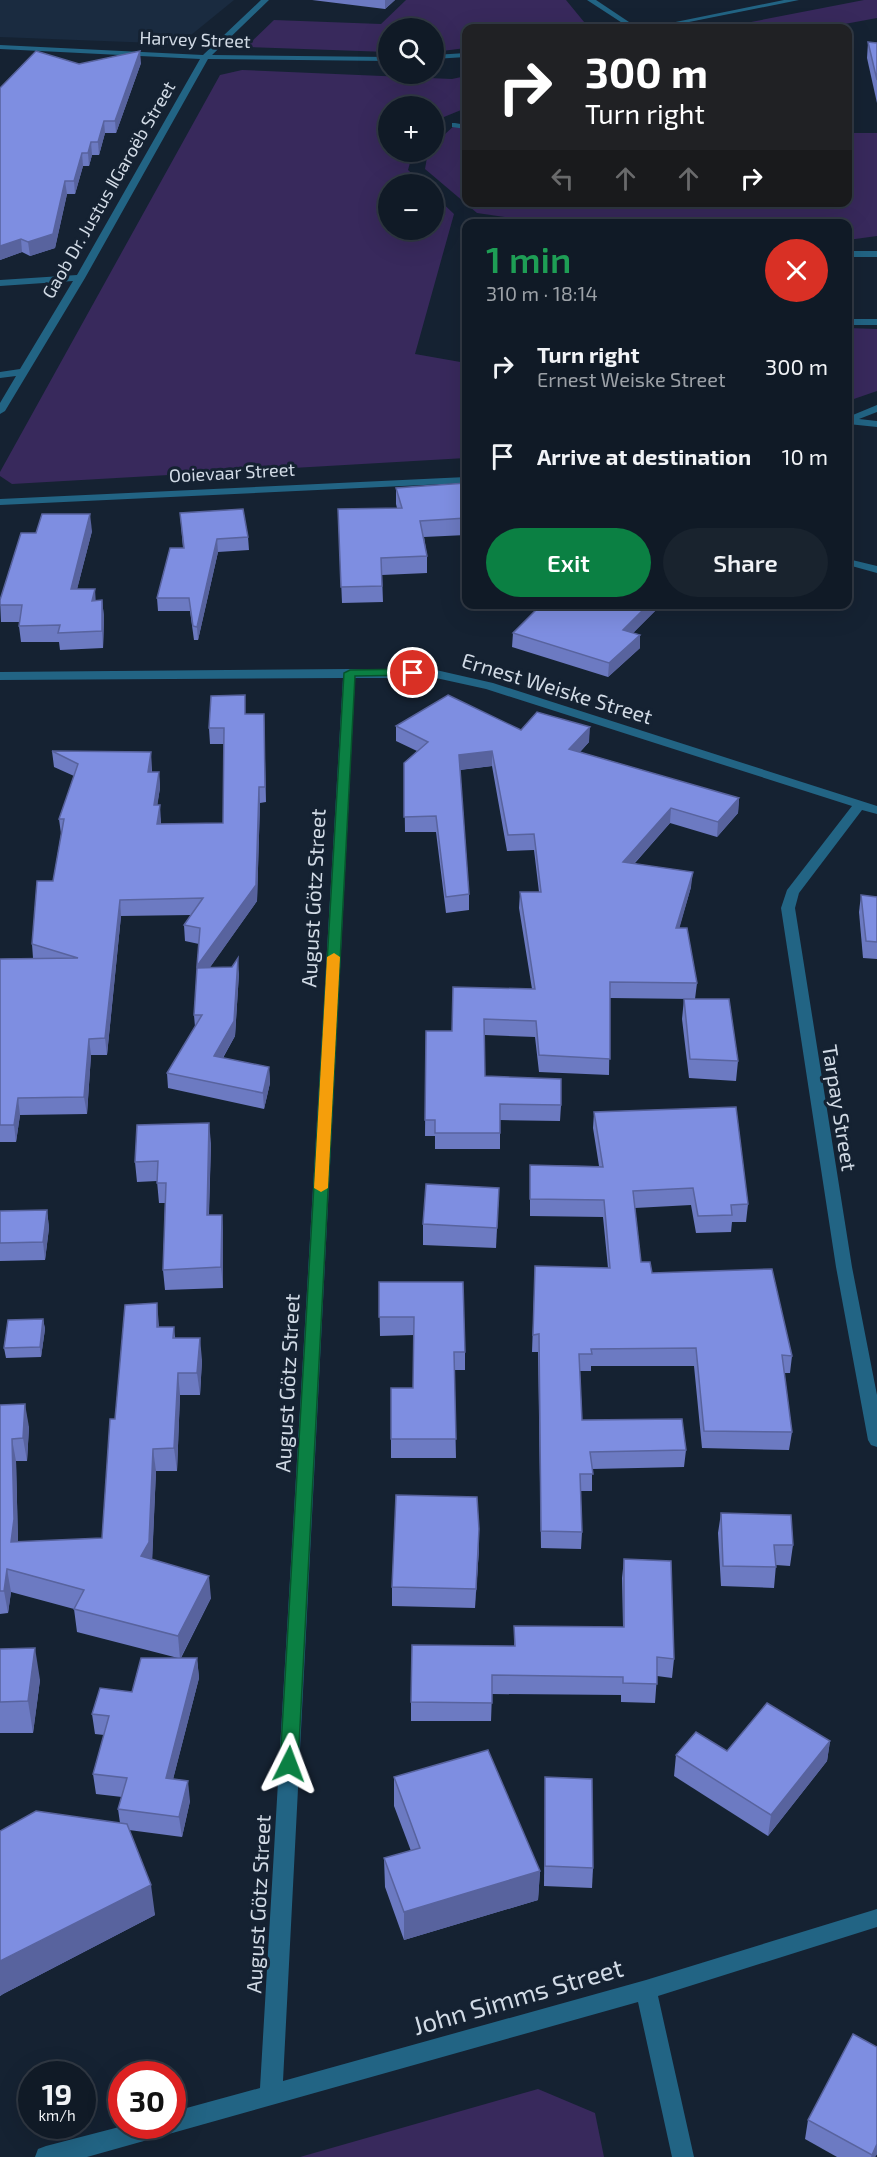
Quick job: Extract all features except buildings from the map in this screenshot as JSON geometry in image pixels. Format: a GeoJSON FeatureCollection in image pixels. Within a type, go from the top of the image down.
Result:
{"type":"FeatureCollection","features":[{"type":"Feature","properties":{"kind":"street","name":"Gaob Dr. Justus ǁGaroëb Street"},"geometry":{"type":"LineString","coordinates":[[0,411],[21,372],[80,278],[205,57],[265,0]]}},
{"type":"Feature","properties":{"kind":"street"},"geometry":{"type":"LineString","coordinates":[[591,0],[628,24]]}},
{"type":"Feature","properties":{"kind":"street"},"geometry":{"type":"LineString","coordinates":[[671,24],[795,0]]}},
{"type":"Feature","properties":{"kind":"street","name":"Harvey Street"},"geometry":{"type":"LineString","coordinates":[[0,47],[205,57],[378,58]]}},
{"type":"Feature","properties":{"kind":"street"},"geometry":{"type":"LineString","coordinates":[[444,56],[462,55]]}},
{"type":"Feature","properties":{"kind":"street"},"geometry":{"type":"LineString","coordinates":[[455,125],[462,126]]}},
{"type":"Feature","properties":{"kind":"street"},"geometry":{"type":"LineString","coordinates":[[852,255],[877,254]]}},
{"type":"Feature","properties":{"kind":"street"},"geometry":{"type":"LineString","coordinates":[[0,282],[80,278]]}},
{"type":"Feature","properties":{"kind":"street"},"geometry":{"type":"LineString","coordinates":[[852,322],[877,322]]}},
{"type":"Feature","properties":{"kind":"street"},"geometry":{"type":"LineString","coordinates":[[0,375],[21,372]]}},
{"type":"Feature","properties":{"kind":"street"},"geometry":{"type":"LineString","coordinates":[[852,418],[877,408]]}},
{"type":"Feature","properties":{"kind":"street"},"geometry":{"type":"LineString","coordinates":[[852,421],[877,424]]}},
{"type":"Feature","properties":{"kind":"street","name":"Ooievaar Street"},"geometry":{"type":"LineString","coordinates":[[0,502],[462,480]]}},
{"type":"Feature","properties":{"kind":"street"},"geometry":{"type":"LineString","coordinates":[[852,563],[877,570]]}},
{"type":"Feature","properties":{"kind":"street","name":"August Götz Street"},"geometry":{"type":"LineString","coordinates":[[270,2096],[350,673]]}},
{"type":"Feature","properties":{"kind":"street","name":"Ernest Weiske Street"},"geometry":{"type":"LineString","coordinates":[[0,676],[436,674],[489,686],[877,810]]}},
{"type":"Feature","properties":{"kind":"street","name":"Tarpay Street"},"geometry":{"type":"LineString","coordinates":[[860,804],[792,893],[788,908],[844,1267],[877,1440]]}},
{"type":"Feature","properties":{"kind":"street","name":"John Simms Street"},"geometry":{"type":"LineString","coordinates":[[186,2119],[646,1990],[877,1918]]}},
{"type":"Feature","properties":{"kind":"street"},"geometry":{"type":"LineString","coordinates":[[646,1990],[683,2157]]}},
{"type":"Feature","properties":{"kind":"street"},"geometry":{"type":"LineString","coordinates":[[46,2157],[113,2139]]}},
{"type":"Feature","properties":{"kind":"shaded area"},"geometry":{"type":"Polygon","coordinates":[[[0,0],[234,0],[180,44],[0,37],[0,0]]]}},
{"type":"Feature","properties":{"kind":"shaded area"},"geometry":{"type":"Polygon","coordinates":[[[406,0],[566,0],[586,24],[462,24],[462,48],[444,51],[444,18],[387,18],[406,0]]]}},
{"type":"Feature","properties":{"kind":"shaded area"},"geometry":{"type":"Polygon","coordinates":[[[864,0],[877,0],[877,18],[845,24],[741,24],[864,0]]]}},
{"type":"Feature","properties":{"kind":"shaded area"},"geometry":{"type":"Polygon","coordinates":[[[274,20],[378,24],[378,52],[246,47],[274,20]]]}},
{"type":"Feature","properties":{"kind":"shaded area"},"geometry":{"type":"Polygon","coordinates":[[[242,70],[378,76],[378,84],[444,84],[444,79],[462,77],[462,110],[444,117],[444,96],[378,96],[378,162],[410,162],[408,170],[412,174],[378,174],[378,240],[444,240],[444,204],[454,214],[415,354],[462,362],[462,458],[12,484],[0,476],[0,472],[220,75],[242,70]]]}},
{"type":"Feature","properties":{"kind":"shaded area"},"geometry":{"type":"Polygon","coordinates":[[[455,125],[462,126],[462,200],[444,185],[444,174],[431,174],[425,169],[426,162],[444,162],[444,135],[455,125]]]}},
{"type":"Feature","properties":{"kind":"shaded area"},"geometry":{"type":"Polygon","coordinates":[[[852,133],[877,133],[877,236],[852,239],[852,219],[520,219],[477,213],[470,207],[852,207],[852,133]]]}},
{"type":"Feature","properties":{"kind":"shaded area"},"geometry":{"type":"Polygon","coordinates":[[[852,328],[877,329],[877,391],[852,400],[852,328]]]}},
{"type":"Feature","properties":{"kind":"shaded area"},"geometry":{"type":"Polygon","coordinates":[[[538,2089],[595,2113],[604,2157],[300,2157],[538,2089]]]}},
{"type":"Feature","properties":{"kind":"slow traffic"},"geometry":{"type":"LineString","coordinates":[[321,1188],[334,957]]}},
{"type":"Feature","properties":{"kind":"route"},"geometry":{"type":"LineString","coordinates":[[289,1764],[350,673],[413,673]]}}]}
